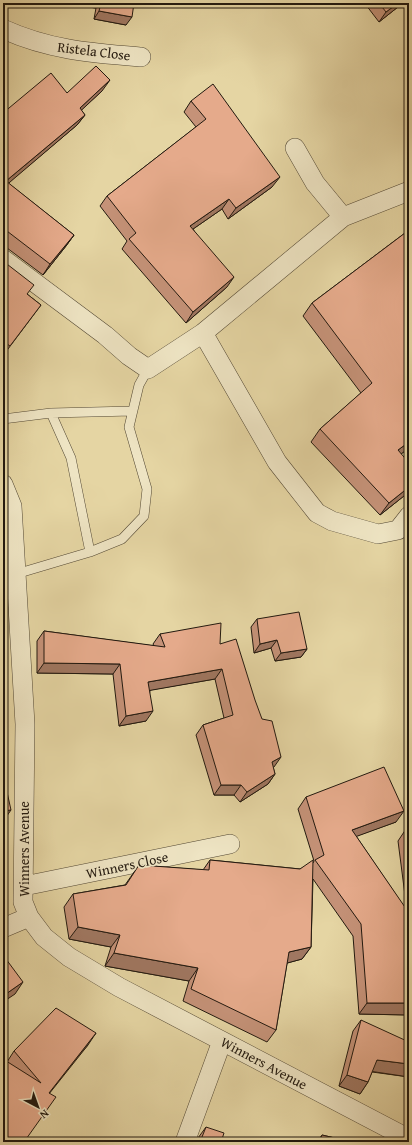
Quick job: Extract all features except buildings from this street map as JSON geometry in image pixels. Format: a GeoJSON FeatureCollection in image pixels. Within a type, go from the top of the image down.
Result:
{"type":"FeatureCollection","features":[{"type":"Feature","properties":{"kind":"street","name":"Ristela Close"},"geometry":{"type":"LineString","coordinates":[[3,29],[25,39],[82,53],[141,57]]}},
{"type":"Feature","properties":{"kind":"street"},"geometry":{"type":"LineString","coordinates":[[295,148],[314,183],[343,217]]}},
{"type":"Feature","properties":{"kind":"street"},"geometry":{"type":"LineString","coordinates":[[3,259],[148,369],[203,332],[343,217],[409,191]]}},
{"type":"Feature","properties":{"kind":"street"},"geometry":{"type":"LineString","coordinates":[[203,332],[278,462],[317,513],[332,521],[378,534],[398,530],[409,516]]}},
{"type":"Feature","properties":{"kind":"street","name":"Winners Avenue"},"geometry":{"type":"LineString","coordinates":[[3,484],[12,506],[25,724],[23,902],[29,917],[44,937],[69,957],[119,987],[409,1139]]}},
{"type":"Feature","properties":{"kind":"street","name":"Winners Close"},"geometry":{"type":"LineString","coordinates":[[24,886],[230,844]]}},
{"type":"Feature","properties":{"kind":"street"},"geometry":{"type":"LineString","coordinates":[[3,928],[29,917]]}},
{"type":"Feature","properties":{"kind":"street"},"geometry":{"type":"LineString","coordinates":[[185,1142],[222,1041]]}},
{"type":"Feature","properties":{"kind":"lane"},"geometry":{"type":"LineString","coordinates":[[16,574],[90,552],[122,539],[144,516],[147,489],[129,427],[139,385],[148,369]]}},
{"type":"Feature","properties":{"kind":"lane"},"geometry":{"type":"LineString","coordinates":[[3,419],[51,413],[132,411]]}},
{"type":"Feature","properties":{"kind":"lane"},"geometry":{"type":"LineString","coordinates":[[51,413],[71,458],[90,552]]}}]}
